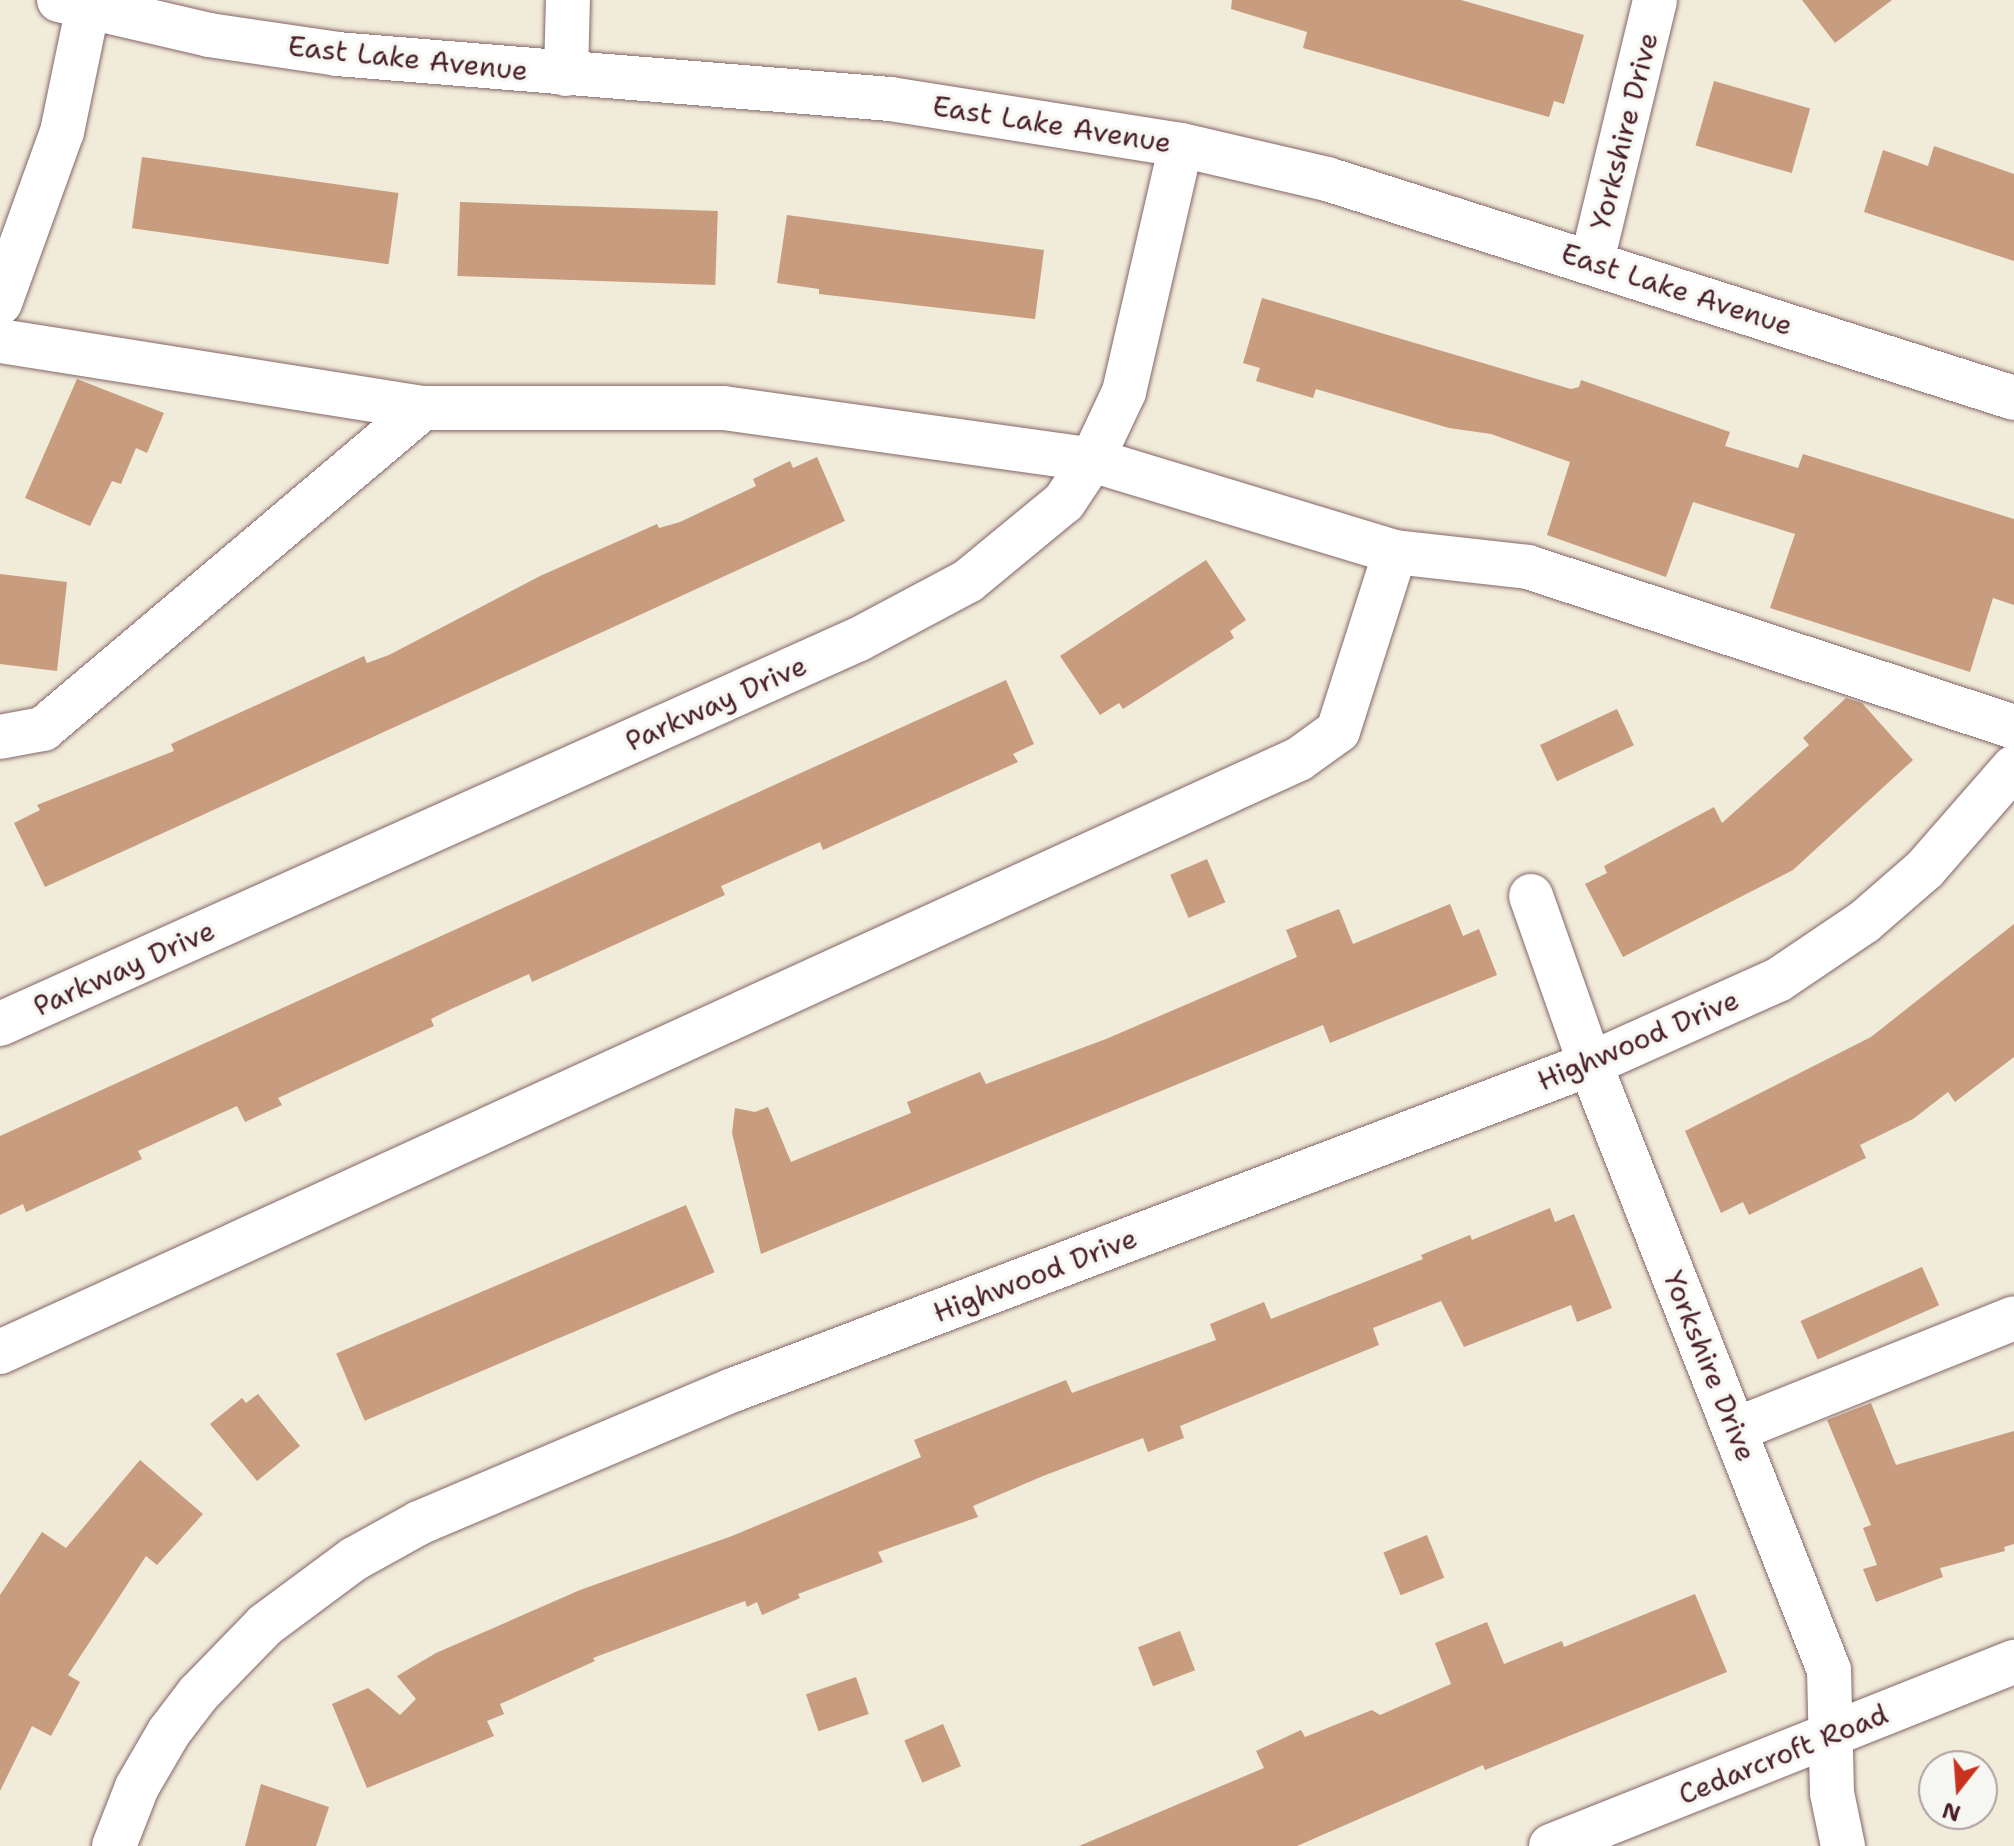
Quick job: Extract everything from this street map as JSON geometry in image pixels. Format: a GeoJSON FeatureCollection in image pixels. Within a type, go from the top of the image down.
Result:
{"type":"FeatureCollection","features":[{"type":"Feature","properties":{"kind":"street"},"geometry":{"type":"LineString","coordinates":[[566,74],[568,0]]}},
{"type":"Feature","properties":{"kind":"street","name":"Yorkshire Drive"},"geometry":{"type":"LineString","coordinates":[[1592,261],[1655,0]]}},
{"type":"Feature","properties":{"kind":"street"},"geometry":{"type":"LineString","coordinates":[[0,303],[62,132],[74,3]]}},
{"type":"Feature","properties":{"kind":"street","name":"East Lake Avenue"},"geometry":{"type":"LineString","coordinates":[[74,3],[209,35],[337,54],[890,99],[1181,145],[1327,179],[2014,398]]}},
{"type":"Feature","properties":{"kind":"street","name":"Parkway Drive"},"geometry":{"type":"LineString","coordinates":[[0,1024],[859,639],[968,581],[1027,536],[1064,502],[1092,460],[1124,392],[1181,145]]}},
{"type":"Feature","properties":{"kind":"street"},"geometry":{"type":"LineString","coordinates":[[0,341],[423,408],[724,408],[1092,460],[1395,552],[1528,567],[2014,727]]}},
{"type":"Feature","properties":{"kind":"street"},"geometry":{"type":"LineString","coordinates":[[0,737],[43,729],[423,408]]}},
{"type":"Feature","properties":{"kind":"street"},"geometry":{"type":"LineString","coordinates":[[0,1352],[1299,759],[1338,731],[1395,552]]}},
{"type":"Feature","properties":{"kind":"street","name":"Highwood Drive"},"geometry":{"type":"LineString","coordinates":[[114,1846],[137,1787],[169,1732],[231,1657],[302,1595],[419,1523],[733,1390],[1590,1064],[1778,980],[1864,922],[1925,869],[2014,767]]}},
{"type":"Feature","properties":{"kind":"street","name":"Yorkshire Drive"},"geometry":{"type":"LineString","coordinates":[[1531,896],[1590,1064],[1737,1429],[1829,1670],[1834,1733],[1832,1793],[1843,1846]]}},
{"type":"Feature","properties":{"kind":"street"},"geometry":{"type":"LineString","coordinates":[[1737,1429],[2014,1318]]}},
{"type":"Feature","properties":{"kind":"street","name":"Cedarcroft Road"},"geometry":{"type":"LineString","coordinates":[[1551,1846],[2014,1662]]}},
{"type":"Feature","properties":{"kind":"building"},"geometry":{"type":"Polygon","coordinates":[[[1232,0],[1461,0],[1584,35],[1564,104],[1554,101],[1549,117],[1303,48],[1307,32],[1231,9],[1232,0]]]}},
{"type":"Feature","properties":{"kind":"building"},"geometry":{"type":"Polygon","coordinates":[[[1802,0],[1892,0],[1835,43],[1802,0]]]}},
{"type":"Feature","properties":{"kind":"building"},"geometry":{"type":"Polygon","coordinates":[[[1714,81],[1810,109],[1792,173],[1696,145],[1714,81]]]}},
{"type":"Feature","properties":{"kind":"building"},"geometry":{"type":"Polygon","coordinates":[[[1934,146],[2014,174],[2014,261],[1864,212],[1883,150],[1928,166],[1934,146]]]}},
{"type":"Feature","properties":{"kind":"building"},"geometry":{"type":"Polygon","coordinates":[[[142,157],[398,193],[388,264],[132,228],[142,157]]]}},
{"type":"Feature","properties":{"kind":"building"},"geometry":{"type":"Polygon","coordinates":[[[460,202],[718,211],[715,285],[457,276],[460,202]]]}},
{"type":"Feature","properties":{"kind":"building"},"geometry":{"type":"Polygon","coordinates":[[[787,215],[1044,250],[1035,319],[819,294],[819,289],[777,283],[787,215]]]}},
{"type":"Feature","properties":{"kind":"building"},"geometry":{"type":"Polygon","coordinates":[[[1262,298],[1571,389],[1579,387],[1581,380],[1730,432],[1725,446],[1798,468],[1803,454],[2014,519],[2014,605],[1993,598],[1970,672],[1770,608],[1795,534],[1693,502],[1666,577],[1547,535],[1570,462],[1491,434],[1449,428],[1316,389],[1313,398],[1256,381],[1260,368],[1243,363],[1262,298]]]}},
{"type":"Feature","properties":{"kind":"building"},"geometry":{"type":"Polygon","coordinates":[[[77,379],[164,413],[147,453],[136,448],[121,484],[112,481],[90,526],[25,498],[77,379]]]}},
{"type":"Feature","properties":{"kind":"building"},"geometry":{"type":"Polygon","coordinates":[[[817,457],[845,521],[45,887],[14,823],[40,810],[37,805],[174,751],[171,744],[364,656],[367,663],[389,655],[540,576],[657,524],[659,528],[680,522],[756,486],[753,479],[790,461],[793,468],[817,457]]]}},
{"type":"Feature","properties":{"kind":"building"},"geometry":{"type":"Polygon","coordinates":[[[1206,560],[1246,620],[1230,631],[1234,638],[1123,709],[1119,703],[1100,715],[1060,656],[1206,560]]]}},
{"type":"Feature","properties":{"kind":"building"},"geometry":{"type":"Polygon","coordinates":[[[0,574],[67,582],[57,671],[0,664],[0,574]]]}},
{"type":"Feature","properties":{"kind":"building"},"geometry":{"type":"Polygon","coordinates":[[[1006,680],[1034,744],[1013,754],[1018,762],[823,850],[820,842],[721,886],[725,895],[532,982],[529,974],[451,1009],[431,1019],[434,1026],[278,1098],[282,1105],[245,1122],[237,1106],[138,1151],[142,1159],[26,1212],[23,1204],[0,1215],[0,1136],[1006,680]]]}},
{"type":"Feature","properties":{"kind":"building"},"geometry":{"type":"Polygon","coordinates":[[[1846,698],[1862,703],[1913,760],[1793,870],[1623,957],[1585,884],[1607,873],[1604,866],[1714,807],[1722,823],[1809,745],[1803,738],[1846,698]]]}},
{"type":"Feature","properties":{"kind":"building"},"geometry":{"type":"Polygon","coordinates":[[[1617,709],[1634,745],[1557,781],[1540,745],[1617,709]]]}},
{"type":"Feature","properties":{"kind":"building"},"geometry":{"type":"Polygon","coordinates":[[[1207,859],[1225,902],[1189,918],[1170,875],[1207,859]]]}},
{"type":"Feature","properties":{"kind":"building"},"geometry":{"type":"Polygon","coordinates":[[[1450,904],[1463,936],[1479,929],[1497,975],[1330,1043],[1323,1025],[761,1254],[732,1133],[735,1108],[755,1112],[768,1107],[791,1162],[911,1113],[907,1102],[980,1072],[986,1084],[1106,1039],[1297,957],[1286,930],[1339,909],[1353,944],[1450,904]]]}},
{"type":"Feature","properties":{"kind":"building"},"geometry":{"type":"Polygon","coordinates":[[[2014,924],[2014,1057],[1955,1102],[1948,1092],[1913,1119],[1860,1145],[1866,1158],[1749,1215],[1743,1202],[1721,1213],[1685,1131],[1871,1037],[2014,924]]]}},
{"type":"Feature","properties":{"kind":"building"},"geometry":{"type":"Polygon","coordinates":[[[686,1205],[715,1272],[365,1421],[336,1353],[686,1205]]]}},
{"type":"Feature","properties":{"kind":"building"},"geometry":{"type":"Polygon","coordinates":[[[1550,1208],[1555,1222],[1574,1214],[1612,1308],[1577,1322],[1571,1305],[1464,1347],[1441,1301],[1373,1328],[1379,1345],[1180,1426],[1184,1438],[1148,1452],[1143,1438],[1043,1476],[973,1506],[978,1517],[878,1552],[883,1562],[798,1594],[800,1598],[762,1615],[757,1602],[747,1607],[745,1601],[593,1658],[595,1661],[500,1704],[504,1714],[487,1721],[494,1736],[367,1788],[332,1704],[368,1688],[400,1715],[416,1699],[397,1676],[436,1653],[580,1590],[732,1536],[921,1457],[914,1440],[1066,1380],[1072,1393],[1216,1340],[1210,1324],[1264,1302],[1271,1319],[1423,1259],[1421,1255],[1470,1235],[1472,1240],[1550,1208]]]}},
{"type":"Feature","properties":{"kind":"building"},"geometry":{"type":"Polygon","coordinates":[[[1922,1267],[1939,1305],[1818,1359],[1800,1321],[1922,1267]]]}},
{"type":"Feature","properties":{"kind":"building"},"geometry":{"type":"Polygon","coordinates":[[[258,1394],[300,1446],[257,1481],[210,1424],[242,1398],[246,1403],[258,1394]]]}},
{"type":"Feature","properties":{"kind":"building"},"geometry":{"type":"Polygon","coordinates":[[[1871,1403],[1896,1465],[2014,1431],[2014,1544],[2004,1547],[2005,1551],[1940,1568],[1943,1577],[1876,1602],[1863,1569],[1877,1565],[1863,1528],[1871,1525],[1827,1420],[1871,1403]]]}},
{"type":"Feature","properties":{"kind":"building"},"geometry":{"type":"Polygon","coordinates":[[[140,1460],[203,1514],[157,1565],[146,1556],[68,1675],[80,1682],[51,1736],[32,1726],[0,1791],[0,1595],[42,1532],[66,1548],[140,1460]]]}},
{"type":"Feature","properties":{"kind":"building"},"geometry":{"type":"Polygon","coordinates":[[[1427,1535],[1444,1578],[1401,1595],[1383,1553],[1427,1535]]]}},
{"type":"Feature","properties":{"kind":"building"},"geometry":{"type":"Polygon","coordinates":[[[1695,1594],[1727,1672],[1485,1770],[1483,1765],[1297,1846],[1079,1846],[1264,1768],[1256,1751],[1301,1730],[1305,1737],[1372,1710],[1380,1715],[1451,1684],[1435,1643],[1487,1622],[1504,1664],[1562,1641],[1564,1647],[1695,1594]]]}},
{"type":"Feature","properties":{"kind":"building"},"geometry":{"type":"Polygon","coordinates":[[[1180,1631],[1195,1670],[1153,1686],[1138,1647],[1180,1631]]]}},
{"type":"Feature","properties":{"kind":"building"},"geometry":{"type":"Polygon","coordinates":[[[856,1677],[869,1714],[819,1731],[806,1694],[856,1677]]]}},
{"type":"Feature","properties":{"kind":"building"},"geometry":{"type":"Polygon","coordinates":[[[943,1724],[961,1766],[922,1783],[904,1740],[943,1724]]]}},
{"type":"Feature","properties":{"kind":"building"},"geometry":{"type":"Polygon","coordinates":[[[261,1784],[329,1807],[316,1846],[245,1846],[261,1784]]]}}]}
